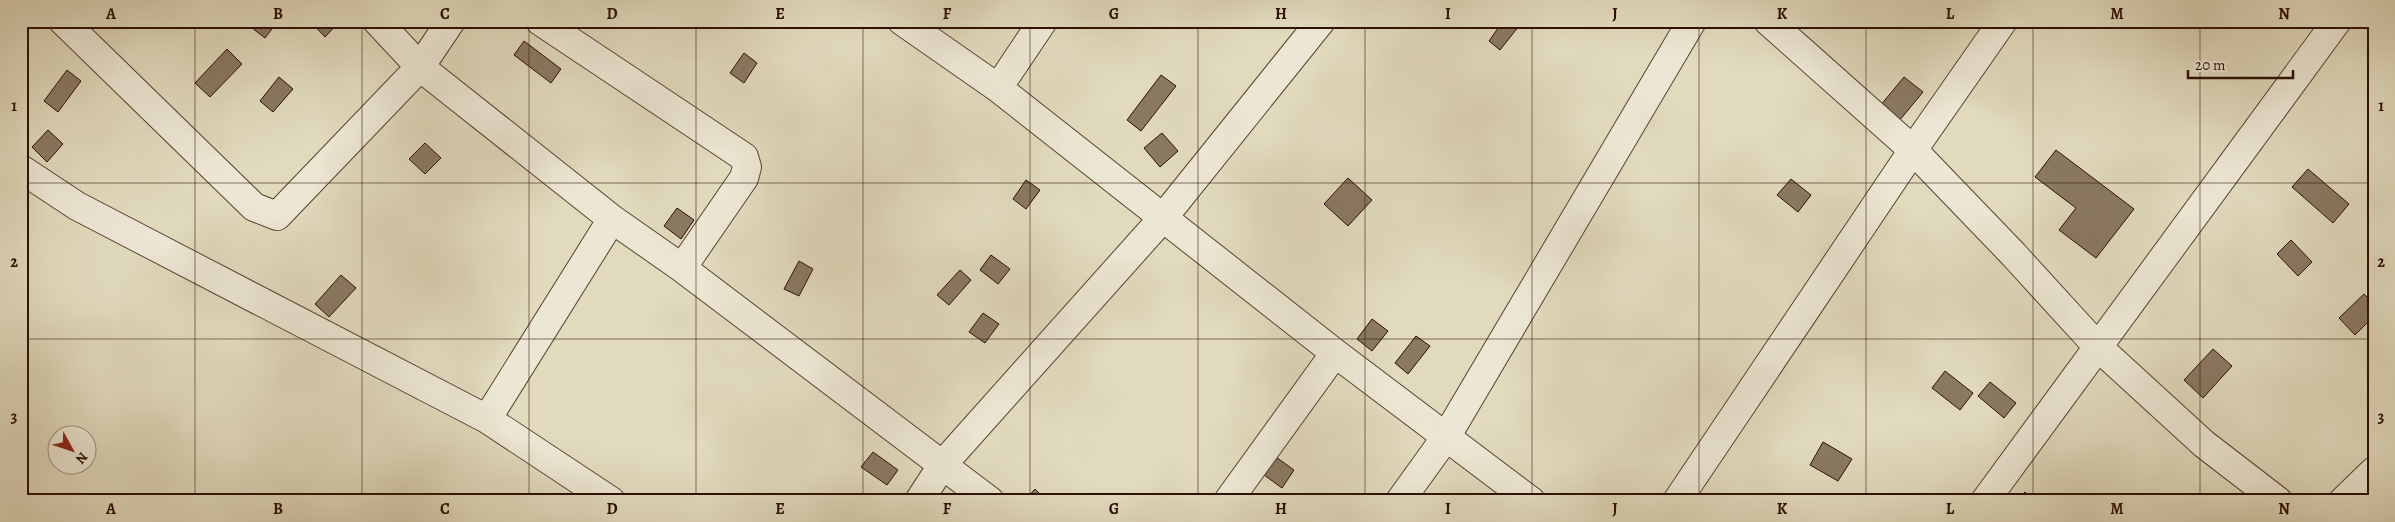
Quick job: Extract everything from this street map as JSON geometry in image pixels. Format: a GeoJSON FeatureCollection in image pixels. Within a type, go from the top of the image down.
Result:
{"type":"FeatureCollection","features":[{"type":"Feature","properties":{"kind":"street"},"geometry":{"type":"LineString","coordinates":[[63,21],[254,207],[277,216],[420,66],[451,21]]}},
{"type":"Feature","properties":{"kind":"street"},"geometry":{"type":"LineString","coordinates":[[377,21],[420,66],[612,219],[682,268],[990,501]]}},
{"type":"Feature","properties":{"kind":"street"},"geometry":{"type":"LineString","coordinates":[[540,21],[744,157],[747,167],[744,178],[682,268]]}},
{"type":"Feature","properties":{"kind":"street"},"geometry":{"type":"LineString","coordinates":[[902,21],[998,88],[1162,219],[1531,501]]}},
{"type":"Feature","properties":{"kind":"street"},"geometry":{"type":"LineString","coordinates":[[998,88],[1043,21]]}},
{"type":"Feature","properties":{"kind":"street"},"geometry":{"type":"LineString","coordinates":[[918,501],[943,464],[1162,219],[1321,21]]}},
{"type":"Feature","properties":{"kind":"street"},"geometry":{"type":"LineString","coordinates":[[1400,501],[1446,437],[1692,21]]}},
{"type":"Feature","properties":{"kind":"street"},"geometry":{"type":"LineString","coordinates":[[1768,21],[1913,150],[2014,255],[2098,347],[2204,444],[2278,501]]}},
{"type":"Feature","properties":{"kind":"street"},"geometry":{"type":"LineString","coordinates":[[1678,501],[1913,150],[2003,21]]}},
{"type":"Feature","properties":{"kind":"street"},"geometry":{"type":"LineString","coordinates":[[1985,501],[2337,21]]}},
{"type":"Feature","properties":{"kind":"street"},"geometry":{"type":"LineString","coordinates":[[21,169],[78,206],[487,420],[611,501]]}},
{"type":"Feature","properties":{"kind":"street"},"geometry":{"type":"LineString","coordinates":[[487,420],[612,219]]}},
{"type":"Feature","properties":{"kind":"street"},"geometry":{"type":"LineString","coordinates":[[1228,501],[1335,353]]}},
{"type":"Feature","properties":{"kind":"street"},"geometry":{"type":"LineString","coordinates":[[2343,501],[2374,471]]}},
{"type":"Feature","properties":{"kind":"building"},"geometry":{"type":"Polygon","coordinates":[[[243,21],[278,21],[265,38],[243,21]]]}},
{"type":"Feature","properties":{"kind":"building"},"geometry":{"type":"Polygon","coordinates":[[[310,21],[340,21],[325,37],[310,21]]]}},
{"type":"Feature","properties":{"kind":"building"},"geometry":{"type":"Polygon","coordinates":[[[852,21],[863,21],[859,27],[852,21]]]}},
{"type":"Feature","properties":{"kind":"building"},"geometry":{"type":"Polygon","coordinates":[[[1503,21],[1512,21],[1519,26],[1500,50],[1489,41],[1503,21]]]}},
{"type":"Feature","properties":{"kind":"building"},"geometry":{"type":"Polygon","coordinates":[[[524,41],[561,69],[551,83],[514,55],[524,41]]]}},
{"type":"Feature","properties":{"kind":"building"},"geometry":{"type":"Polygon","coordinates":[[[227,49],[242,64],[210,97],[195,83],[227,49]]]}},
{"type":"Feature","properties":{"kind":"building"},"geometry":{"type":"Polygon","coordinates":[[[744,53],[757,63],[744,83],[730,73],[744,53]]]}},
{"type":"Feature","properties":{"kind":"building"},"geometry":{"type":"Polygon","coordinates":[[[67,70],[81,81],[58,112],[44,101],[67,70]]]}},
{"type":"Feature","properties":{"kind":"building"},"geometry":{"type":"Polygon","coordinates":[[[1161,75],[1176,86],[1141,131],[1127,120],[1161,75]]]}},
{"type":"Feature","properties":{"kind":"building"},"geometry":{"type":"Polygon","coordinates":[[[279,77],[293,89],[273,112],[260,101],[279,77]]]}},
{"type":"Feature","properties":{"kind":"building"},"geometry":{"type":"Polygon","coordinates":[[[1904,77],[1923,92],[1899,121],[1880,106],[1904,77]]]}},
{"type":"Feature","properties":{"kind":"building"},"geometry":{"type":"Polygon","coordinates":[[[48,130],[63,144],[47,162],[32,147],[48,130]]]}},
{"type":"Feature","properties":{"kind":"building"},"geometry":{"type":"Polygon","coordinates":[[[1162,133],[1178,151],[1160,167],[1144,148],[1162,133]]]}},
{"type":"Feature","properties":{"kind":"building"},"geometry":{"type":"Polygon","coordinates":[[[425,143],[441,158],[425,174],[409,159],[425,143]]]}},
{"type":"Feature","properties":{"kind":"building"},"geometry":{"type":"Polygon","coordinates":[[[2056,150],[2134,209],[2096,258],[2059,230],[2076,208],[2035,177],[2056,150]]]}},
{"type":"Feature","properties":{"kind":"building"},"geometry":{"type":"Polygon","coordinates":[[[2308,169],[2349,204],[2333,223],[2292,187],[2308,169]]]}},
{"type":"Feature","properties":{"kind":"building"},"geometry":{"type":"Polygon","coordinates":[[[1348,178],[1372,200],[1348,226],[1324,204],[1348,178]]]}},
{"type":"Feature","properties":{"kind":"building"},"geometry":{"type":"Polygon","coordinates":[[[1791,179],[1811,195],[1798,212],[1777,195],[1791,179]]]}},
{"type":"Feature","properties":{"kind":"building"},"geometry":{"type":"Polygon","coordinates":[[[1026,180],[1040,190],[1026,209],[1013,199],[1026,180]]]}},
{"type":"Feature","properties":{"kind":"building"},"geometry":{"type":"Polygon","coordinates":[[[677,208],[694,220],[681,239],[664,226],[677,208]]]}},
{"type":"Feature","properties":{"kind":"building"},"geometry":{"type":"Polygon","coordinates":[[[2291,240],[2312,262],[2298,276],[2277,254],[2291,240]]]}},
{"type":"Feature","properties":{"kind":"building"},"geometry":{"type":"Polygon","coordinates":[[[991,255],[1010,269],[998,284],[980,270],[991,255]]]}},
{"type":"Feature","properties":{"kind":"building"},"geometry":{"type":"Polygon","coordinates":[[[799,261],[813,269],[799,296],[784,289],[799,261]]]}},
{"type":"Feature","properties":{"kind":"building"},"geometry":{"type":"Polygon","coordinates":[[[960,270],[971,280],[949,305],[937,295],[960,270]]]}},
{"type":"Feature","properties":{"kind":"building"},"geometry":{"type":"Polygon","coordinates":[[[341,275],[356,288],[329,317],[315,304],[341,275]]]}},
{"type":"Feature","properties":{"kind":"building"},"geometry":{"type":"Polygon","coordinates":[[[2364,294],[2374,305],[2374,316],[2355,335],[2339,318],[2364,294]]]}},
{"type":"Feature","properties":{"kind":"building"},"geometry":{"type":"Polygon","coordinates":[[[983,313],[999,324],[985,343],[969,332],[983,313]]]}},
{"type":"Feature","properties":{"kind":"building"},"geometry":{"type":"Polygon","coordinates":[[[1372,319],[1388,331],[1372,351],[1357,339],[1372,319]]]}},
{"type":"Feature","properties":{"kind":"building"},"geometry":{"type":"Polygon","coordinates":[[[1416,336],[1430,346],[1408,374],[1395,363],[1416,336]]]}},
{"type":"Feature","properties":{"kind":"building"},"geometry":{"type":"Polygon","coordinates":[[[2213,349],[2232,366],[2203,398],[2184,380],[2213,349]]]}},
{"type":"Feature","properties":{"kind":"building"},"geometry":{"type":"Polygon","coordinates":[[[1945,371],[1973,393],[1960,410],[1932,388],[1945,371]]]}},
{"type":"Feature","properties":{"kind":"building"},"geometry":{"type":"Polygon","coordinates":[[[1990,382],[2016,403],[2004,418],[1978,396],[1990,382]]]}},
{"type":"Feature","properties":{"kind":"building"},"geometry":{"type":"Polygon","coordinates":[[[1823,442],[1852,459],[1838,481],[1810,465],[1823,442]]]}},
{"type":"Feature","properties":{"kind":"building"},"geometry":{"type":"Polygon","coordinates":[[[873,452],[898,470],[887,485],[861,467],[873,452]]]}},
{"type":"Feature","properties":{"kind":"building"},"geometry":{"type":"Polygon","coordinates":[[[1276,457],[1294,470],[1282,488],[1264,475],[1276,457]]]}},
{"type":"Feature","properties":{"kind":"building"},"geometry":{"type":"Polygon","coordinates":[[[1035,489],[1047,501],[1024,501],[1035,489]]]}},
{"type":"Feature","properties":{"kind":"building"},"geometry":{"type":"Polygon","coordinates":[[[2025,492],[2035,501],[2017,501],[2025,492]]]}}]}
